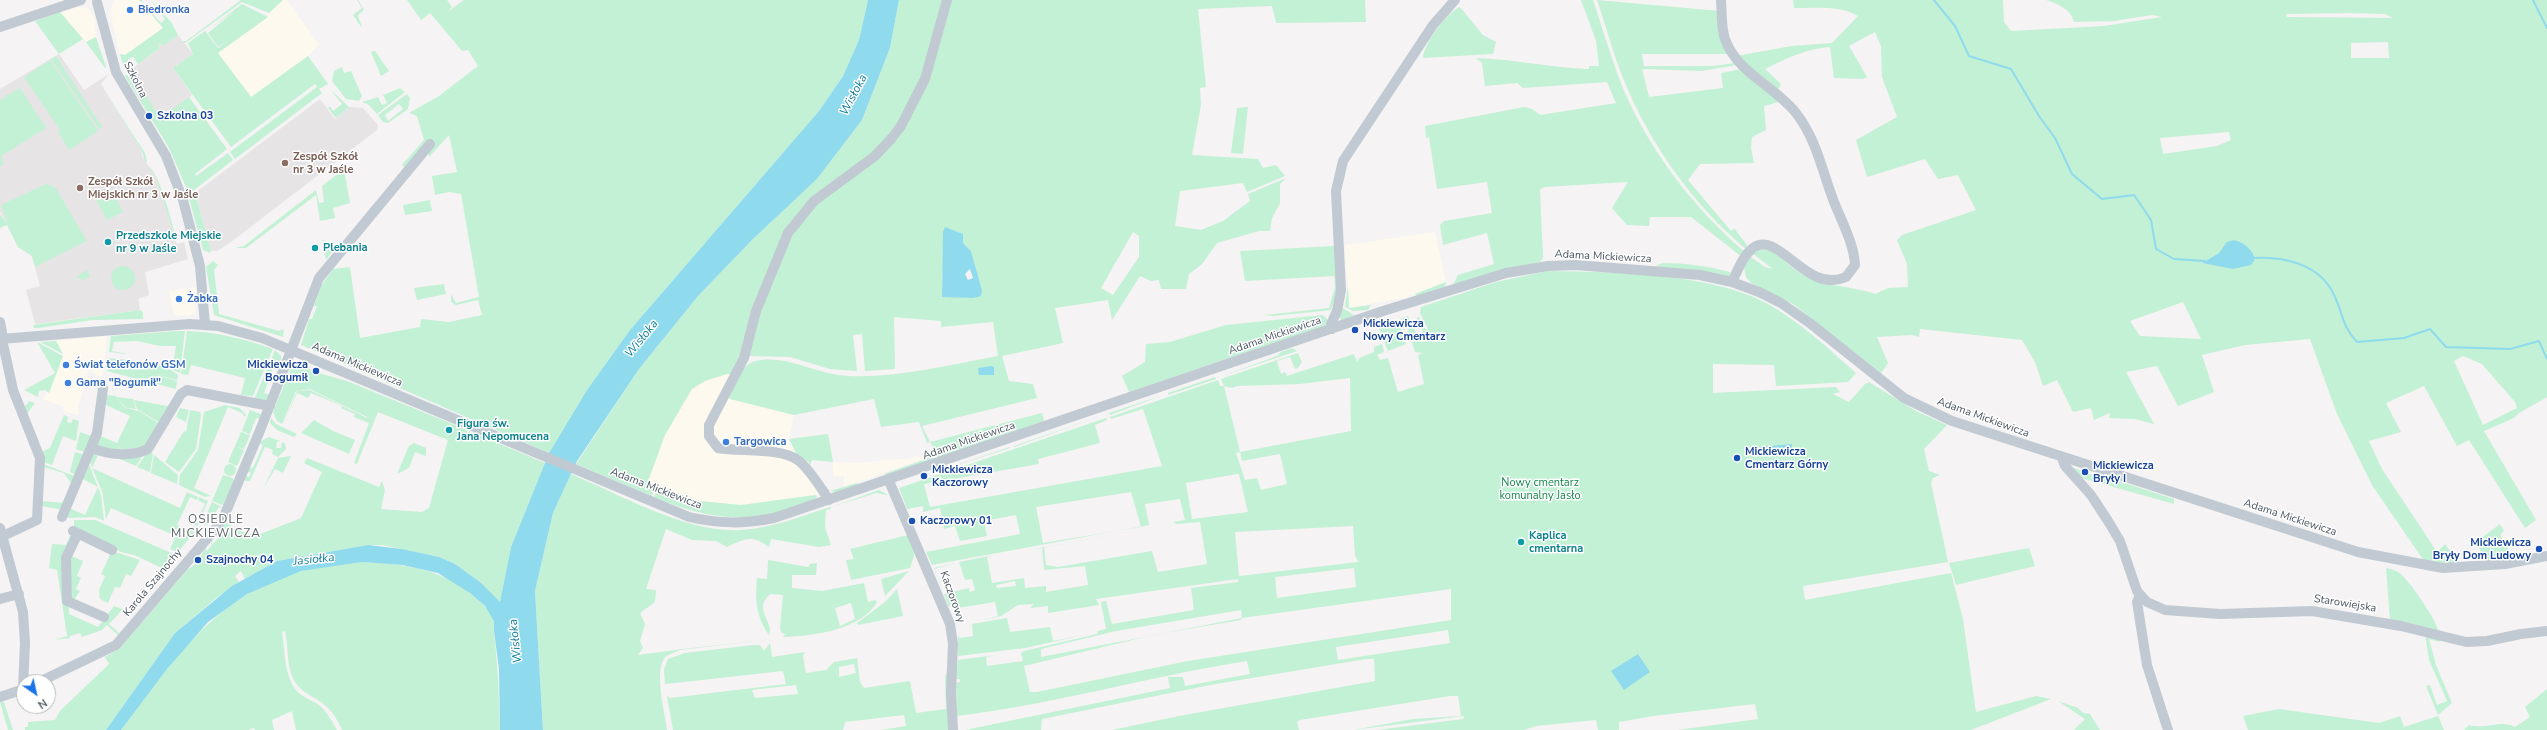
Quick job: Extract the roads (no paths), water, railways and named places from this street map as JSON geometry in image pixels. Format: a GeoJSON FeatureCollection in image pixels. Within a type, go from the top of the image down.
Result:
{"type":"FeatureCollection","features":[{"type":"Feature","properties":{"kind":"street"},"geometry":{"type":"LineString","coordinates":[[0,26],[81,0]]}},
{"type":"Feature","properties":{"kind":"street"},"geometry":{"type":"LineString","coordinates":[[829,500],[806,468],[795,458],[784,454],[718,448],[708,436],[709,425],[744,358],[756,310],[788,233],[814,201],[875,156],[892,139],[901,126],[924,79],[947,0]]}},
{"type":"Feature","properties":{"kind":"street"},"geometry":{"type":"LineString","coordinates":[[1332,329],[1331,324],[1337,311],[1341,290],[1336,191],[1343,161],[1433,25],[1455,0]]}},
{"type":"Feature","properties":{"kind":"street"},"geometry":{"type":"LineString","coordinates":[[1721,0],[1724,38],[1731,54],[1741,66],[1782,97],[1806,128],[1819,153],[1855,260],[1854,269],[1851,274],[1842,280],[1830,281],[1798,267],[1773,246],[1762,244],[1750,250],[1732,282]]}},
{"type":"Feature","properties":{"kind":"street","name":"Szkolna"},"geometry":{"type":"LineString","coordinates":[[96,1],[116,72],[166,156],[183,200],[200,266],[205,325]]}},
{"type":"Feature","properties":{"kind":"street","name":"Karola Szajnochy"},"geometry":{"type":"LineString","coordinates":[[56,674],[116,645],[217,527],[225,514],[270,406],[322,273],[430,144]]}},
{"type":"Feature","properties":{"kind":"street","name":"Adama Mickiewicza"},"geometry":{"type":"LineString","coordinates":[[2,339],[159,325],[205,325],[243,332],[292,350],[467,425],[689,517],[713,522],[735,523],[774,518],[889,481],[1332,329],[1506,273],[1548,266],[1646,270],[1700,276],[1732,282],[1781,303],[1812,324],[1880,380],[1928,411],[2062,458],[2358,552],[2409,563],[2443,568],[2471,568],[2547,556]]}},
{"type":"Feature","properties":{"kind":"street"},"geometry":{"type":"LineString","coordinates":[[0,322],[10,378],[16,398],[40,458],[37,520],[2,532],[19,594],[25,638],[24,674]]}},
{"type":"Feature","properties":{"kind":"street"},"geometry":{"type":"LineString","coordinates":[[62,516],[92,448],[99,427],[103,388]]}},
{"type":"Feature","properties":{"kind":"street"},"geometry":{"type":"LineString","coordinates":[[92,448],[111,454],[139,452],[148,449],[181,394],[187,390],[270,406]]}},
{"type":"Feature","properties":{"kind":"street","name":"Starowiejska"},"geometry":{"type":"LineString","coordinates":[[2062,458],[2065,466],[2092,495],[2120,541],[2135,588],[2140,595],[2158,608],[2171,612],[2231,614],[2312,611],[2401,626],[2466,642],[2487,641],[2521,634],[2547,631]]}},
{"type":"Feature","properties":{"kind":"street","name":"Kaczorowy"},"geometry":{"type":"LineString","coordinates":[[889,481],[950,624],[953,644],[951,692],[953,730]]}},
{"type":"Feature","properties":{"kind":"street"},"geometry":{"type":"LineString","coordinates":[[104,617],[67,601],[66,558],[75,533],[112,550]]}},
{"type":"Feature","properties":{"kind":"street"},"geometry":{"type":"LineString","coordinates":[[0,599],[19,594]]}},
{"type":"Feature","properties":{"kind":"street","name":"Starowiejska"},"geometry":{"type":"LineString","coordinates":[[2140,595],[2137,602],[2147,665],[2168,730]]}},
{"type":"Feature","properties":{"kind":"street"},"geometry":{"type":"LineString","coordinates":[[0,697],[16,692]]}},
{"type":"Feature","properties":{"kind":"water"},"geometry":{"type":"Polygon","coordinates":[[[868,0],[899,0],[890,48],[862,120],[817,179],[753,239],[698,296],[639,369],[577,461],[553,513],[535,591],[543,730],[500,730],[499,669],[494,621],[485,606],[470,593],[438,573],[403,565],[362,562],[301,571],[247,594],[208,622],[167,669],[121,730],[106,730],[175,633],[232,586],[277,561],[368,545],[402,549],[439,557],[455,564],[480,582],[500,602],[511,547],[549,453],[587,390],[630,330],[819,111],[843,76],[859,40],[868,0]]]}},
{"type":"Feature","properties":{"kind":"water"},"geometry":{"type":"Polygon","coordinates":[[[945,227],[963,234],[963,243],[971,251],[982,290],[981,296],[973,298],[942,297],[943,232],[945,227]],[[970,269],[965,274],[968,280],[973,278],[970,269]]]}},
{"type":"Feature","properties":{"kind":"water"},"geometry":{"type":"Polygon","coordinates":[[[2234,240],[2242,243],[2250,249],[2255,259],[2251,265],[2233,269],[2202,263],[2219,253],[2227,242],[2234,240]]]}},
{"type":"Feature","properties":{"kind":"water"},"geometry":{"type":"Polygon","coordinates":[[[994,367],[994,375],[979,375],[978,368],[994,367]]]}},
{"type":"Feature","properties":{"kind":"water"},"geometry":{"type":"Polygon","coordinates":[[[1792,444],[1792,452],[1761,455],[1760,447],[1792,444]]]}},
{"type":"Feature","properties":{"kind":"water"},"geometry":{"type":"Polygon","coordinates":[[[1638,654],[1650,672],[1624,690],[1611,671],[1638,654]]]}},
{"type":"Feature","properties":{"kind":"waterway"},"geometry":{"type":"LineString","coordinates":[[1934,0],[1955,26],[1969,56],[2011,69],[2039,116],[2055,138],[2072,174],[2102,199],[2134,195],[2151,220],[2156,249],[2174,259],[2205,261]]}},
{"type":"Feature","properties":{"kind":"waterway"},"geometry":{"type":"LineString","coordinates":[[2533,0],[2547,28]]}},
{"type":"Feature","properties":{"kind":"waterway"},"geometry":{"type":"LineString","coordinates":[[2253,258],[2288,261],[2299,264],[2319,275],[2327,283],[2333,293],[2345,324],[2357,342],[2404,338],[2430,329],[2446,347],[2510,349],[2539,341],[2547,359]]}},
{"type":"Feature","properties":{"kind":"place","name":"Biedronka"},"geometry":{"type":"Point","coordinates":[130,10]}},
{"type":"Feature","properties":{"kind":"place","name":"Szkolna 03"},"geometry":{"type":"Point","coordinates":[149,116]}},
{"type":"Feature","properties":{"kind":"place","name":"Zespół Szkół nr 3 w Jaśle"},"geometry":{"type":"Point","coordinates":[285,163]}},
{"type":"Feature","properties":{"kind":"place","name":"Zespół Szkół Miejskich nr 3 w Jaśle"},"geometry":{"type":"Point","coordinates":[80,188]}},
{"type":"Feature","properties":{"kind":"place","name":"Przedszkole Miejskie nr 9 w Jaśle"},"geometry":{"type":"Point","coordinates":[108,242]}},
{"type":"Feature","properties":{"kind":"place","name":"Plebania"},"geometry":{"type":"Point","coordinates":[315,248]}},
{"type":"Feature","properties":{"kind":"place","name":"Żabka"},"geometry":{"type":"Point","coordinates":[179,299]}},
{"type":"Feature","properties":{"kind":"place","name":"Mickiewicza Nowy Cmentarz"},"geometry":{"type":"Point","coordinates":[1355,330]}},
{"type":"Feature","properties":{"kind":"place","name":"Świat telefonów GSM"},"geometry":{"type":"Point","coordinates":[66,365]}},
{"type":"Feature","properties":{"kind":"place","name":"Mickiewicza Bogumił"},"geometry":{"type":"Point","coordinates":[316,371]}},
{"type":"Feature","properties":{"kind":"place","name":"Gama \"Bogumił\""},"geometry":{"type":"Point","coordinates":[68,383]}},
{"type":"Feature","properties":{"kind":"place","name":"Figura św. Jana Nepomucena"},"geometry":{"type":"Point","coordinates":[449,430]}},
{"type":"Feature","properties":{"kind":"place","name":"Targowica"},"geometry":{"type":"Point","coordinates":[726,442]}},
{"type":"Feature","properties":{"kind":"place","name":"Mickiewicza Cmentarz Górny"},"geometry":{"type":"Point","coordinates":[1737,458]}},
{"type":"Feature","properties":{"kind":"place","name":"Mickiewicza Bryły I"},"geometry":{"type":"Point","coordinates":[2085,472]}},
{"type":"Feature","properties":{"kind":"place","name":"Mickiewicza Kaczorowy"},"geometry":{"type":"Point","coordinates":[924,476]}},
{"type":"Feature","properties":{"kind":"place","name":"Kaczorowy 01"},"geometry":{"type":"Point","coordinates":[912,521]}},
{"type":"Feature","properties":{"kind":"place","name":"Kaplica cmentarna"},"geometry":{"type":"Point","coordinates":[1521,542]}},
{"type":"Feature","properties":{"kind":"place","name":"Mickiewicza Bryły Dom Ludowy"},"geometry":{"type":"Point","coordinates":[2539,549]}},
{"type":"Feature","properties":{"kind":"place","name":"Szajnochy 04"},"geometry":{"type":"Point","coordinates":[198,560]}},
{"type":"Feature","properties":{"kind":"district","name":"OSIEDLE MICKIEWICZA"},"geometry":{"type":"Point","coordinates":[216,527]}},
{"type":"Feature","properties":{"kind":"water label","name":"Wisłoka"},"geometry":{"type":"Point","coordinates":[854,95]}},
{"type":"Feature","properties":{"kind":"water label","name":"Wisłoka"},"geometry":{"type":"Point","coordinates":[642,339]}},
{"type":"Feature","properties":{"kind":"water label","name":"Jasiołka"},"geometry":{"type":"Point","coordinates":[314,560]}},
{"type":"Feature","properties":{"kind":"water label","name":"Wisłoka"},"geometry":{"type":"Point","coordinates":[516,641]}},
{"type":"Feature","properties":{"kind":"park label","name":"Nowy cmentarz komunalny Jasło"},"geometry":{"type":"Point","coordinates":[1540,489]}}]}
